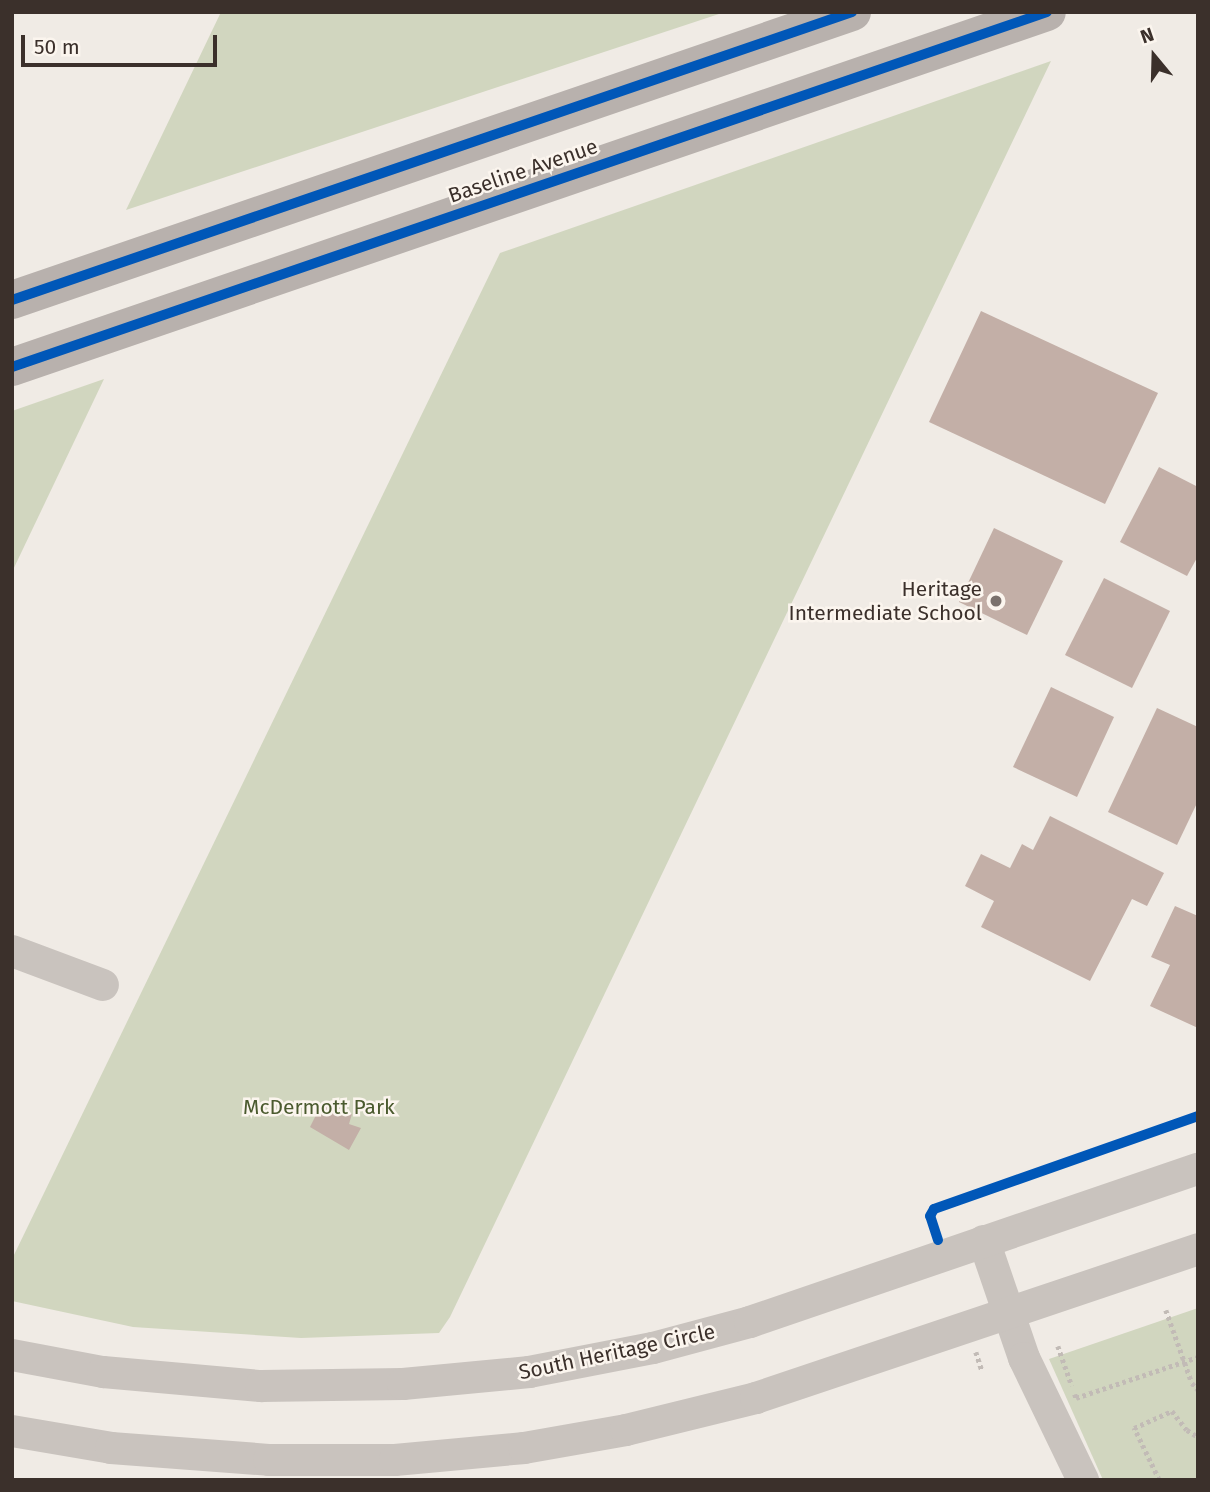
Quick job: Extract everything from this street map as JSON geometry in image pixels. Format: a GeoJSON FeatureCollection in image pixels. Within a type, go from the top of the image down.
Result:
{"type":"FeatureCollection","features":[{"type":"Feature","properties":{"kind":"main road","name":"Baseline Avenue"},"geometry":{"type":"LineString","coordinates":[[12,300],[852,12]]}},
{"type":"Feature","properties":{"kind":"main road","name":"Baseline Avenue"},"geometry":{"type":"LineString","coordinates":[[12,367],[1047,12]]}},
{"type":"Feature","properties":{"kind":"street"},"geometry":{"type":"LineString","coordinates":[[12,951],[103,985]]}},
{"type":"Feature","properties":{"kind":"street","name":"South Heritage Circle"},"geometry":{"type":"LineString","coordinates":[[12,1355],[103,1372],[261,1386],[330,1387],[481,1378],[578,1363],[692,1339],[1198,1169]]}},
{"type":"Feature","properties":{"kind":"street"},"geometry":{"type":"LineString","coordinates":[[984,1241],[1024,1357],[1083,1480]]}},
{"type":"Feature","properties":{"kind":"street"},"geometry":{"type":"LineString","coordinates":[[12,1431],[111,1448],[234,1459],[396,1460],[524,1448],[720,1408],[1198,1249]]}},
{"type":"Feature","properties":{"kind":"path"},"geometry":{"type":"LineString","coordinates":[[1166,1310],[1184,1362],[1198,1390]]}},
{"type":"Feature","properties":{"kind":"path"},"geometry":{"type":"LineString","coordinates":[[973,1344],[982,1370]]}},
{"type":"Feature","properties":{"kind":"path"},"geometry":{"type":"LineString","coordinates":[[1058,1346],[1076,1398],[1198,1357]]}},
{"type":"Feature","properties":{"kind":"path"},"geometry":{"type":"LineString","coordinates":[[1159,1480],[1134,1428],[1172,1411],[1187,1430],[1198,1437]]}},
{"type":"Feature","properties":{"kind":"green space"},"geometry":{"type":"Polygon","coordinates":[[[221,12],[725,12],[126,210],[221,12]]]}},
{"type":"Feature","properties":{"kind":"green space","name":"McDermott Park"},"geometry":{"type":"Polygon","coordinates":[[[1051,61],[450,1317],[439,1333],[301,1338],[133,1327],[12,1301],[12,1259],[500,253],[1051,61]]]}},
{"type":"Feature","properties":{"kind":"green space"},"geometry":{"type":"Polygon","coordinates":[[[104,379],[12,572],[12,411],[104,379]]]}},
{"type":"Feature","properties":{"kind":"green space"},"geometry":{"type":"Polygon","coordinates":[[[1198,1308],[1198,1480],[1103,1480],[1049,1359],[1198,1308]]]}},
{"type":"Feature","properties":{"kind":"building"},"geometry":{"type":"Polygon","coordinates":[[[981,311],[1158,393],[1105,504],[929,422],[981,311]]]}},
{"type":"Feature","properties":{"kind":"building"},"geometry":{"type":"Polygon","coordinates":[[[1159,467],[1198,487],[1198,556],[1187,576],[1120,542],[1159,467]]]}},
{"type":"Feature","properties":{"kind":"building"},"geometry":{"type":"Polygon","coordinates":[[[994,528],[1063,561],[1027,635],[959,602],[994,528]]]}},
{"type":"Feature","properties":{"kind":"building"},"geometry":{"type":"Polygon","coordinates":[[[1104,578],[1170,611],[1132,688],[1065,655],[1104,578]]]}},
{"type":"Feature","properties":{"kind":"building"},"geometry":{"type":"Polygon","coordinates":[[[1051,687],[1114,717],[1077,797],[1013,767],[1051,687]]]}},
{"type":"Feature","properties":{"kind":"building"},"geometry":{"type":"Polygon","coordinates":[[[1157,708],[1198,727],[1198,801],[1177,845],[1108,812],[1157,708]]]}},
{"type":"Feature","properties":{"kind":"building"},"geometry":{"type":"Polygon","coordinates":[[[1050,816],[1164,873],[1147,906],[1132,899],[1090,981],[981,927],[994,901],[965,886],[981,854],[1010,868],[1022,844],[1033,850],[1050,816]]]}},
{"type":"Feature","properties":{"kind":"building"},"geometry":{"type":"Polygon","coordinates":[[[1175,906],[1198,916],[1198,1028],[1150,1006],[1170,965],[1151,957],[1175,906]]]}},
{"type":"Feature","properties":{"kind":"building"},"geometry":{"type":"Polygon","coordinates":[[[323,1101],[352,1114],[349,1124],[361,1128],[349,1150],[310,1127],[323,1101]]]}},
{"type":"Feature","properties":{"kind":"cycle path"},"geometry":{"type":"LineString","coordinates":[[12,300],[852,12]]}},
{"type":"Feature","properties":{"kind":"cycle path"},"geometry":{"type":"LineString","coordinates":[[12,367],[1047,12]]}},
{"type":"Feature","properties":{"kind":"cycle path"},"geometry":{"type":"LineString","coordinates":[[938,1240],[930,1216],[934,1209],[1198,1116]]}},
{"type":"Feature","properties":{"kind":"place","name":"Heritage Intermediate School"},"geometry":{"type":"Point","coordinates":[996,601]}}]}
